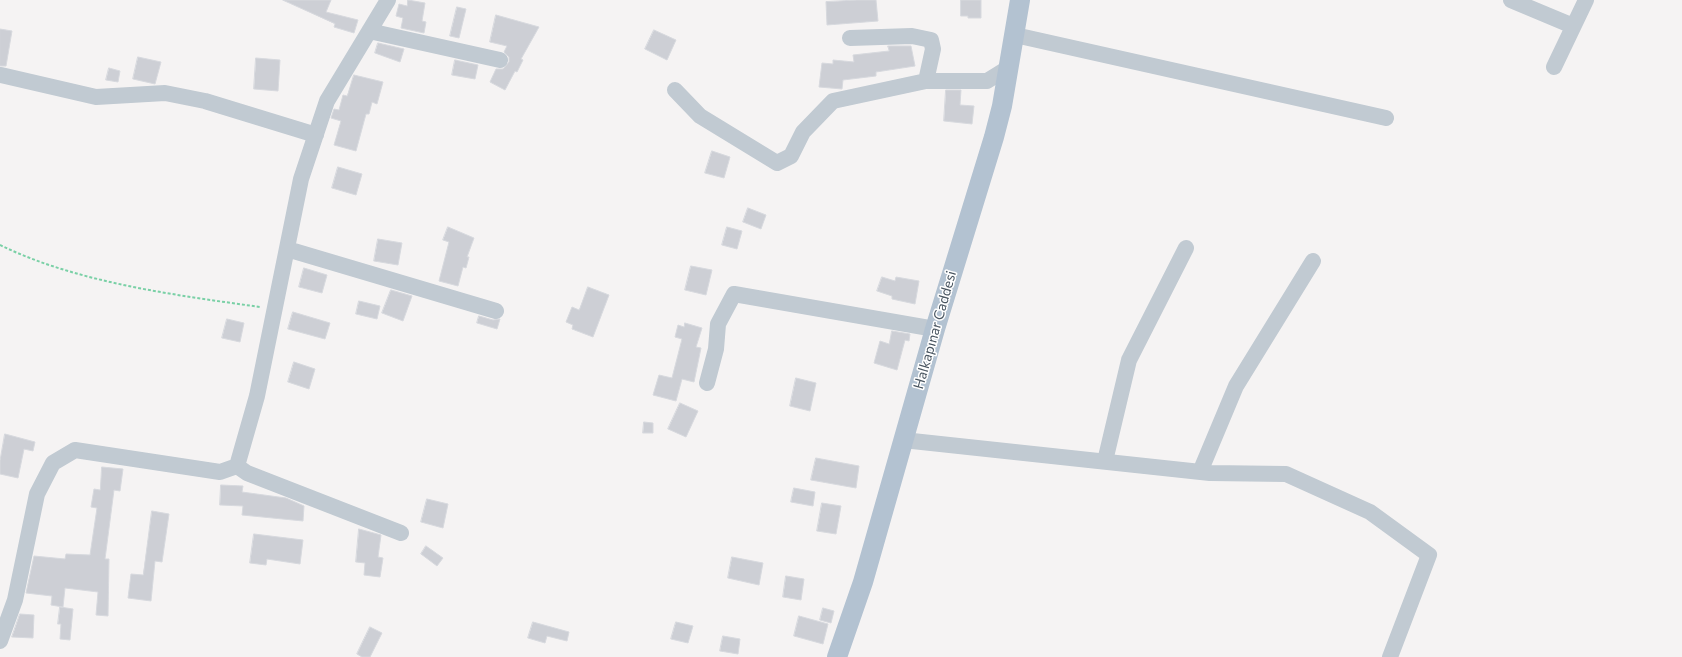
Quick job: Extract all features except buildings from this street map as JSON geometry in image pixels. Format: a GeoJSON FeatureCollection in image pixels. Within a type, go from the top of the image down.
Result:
{"type":"FeatureCollection","features":[{"type":"Feature","properties":{"kind":"main road","name":"Halkapınar Caddesi"},"geometry":{"type":"LineString","coordinates":[[837,657],[863,582],[935,329],[994,137],[1015,35],[1020,0]]}},
{"type":"Feature","properties":{"kind":"street"},"geometry":{"type":"LineString","coordinates":[[237,466],[257,396],[301,179],[328,101],[388,0]]}},
{"type":"Feature","properties":{"kind":"street"},"geometry":{"type":"LineString","coordinates":[[1511,0],[1573,26]]}},
{"type":"Feature","properties":{"kind":"street"},"geometry":{"type":"LineString","coordinates":[[1554,67],[1586,0]]}},
{"type":"Feature","properties":{"kind":"street"},"geometry":{"type":"LineString","coordinates":[[369,32],[500,60]]}},
{"type":"Feature","properties":{"kind":"street"},"geometry":{"type":"LineString","coordinates":[[1015,35],[1386,118]]}},
{"type":"Feature","properties":{"kind":"street"},"geometry":{"type":"LineString","coordinates":[[850,38],[912,36],[931,40],[933,49],[926,81]]}},
{"type":"Feature","properties":{"kind":"street"},"geometry":{"type":"LineString","coordinates":[[675,90],[700,116],[777,163],[791,156],[803,132],[833,101],[926,81],[987,81],[1008,68]]}},
{"type":"Feature","properties":{"kind":"street"},"geometry":{"type":"LineString","coordinates":[[1,75],[96,97],[165,93],[205,101],[316,135]]}},
{"type":"Feature","properties":{"kind":"street"},"geometry":{"type":"LineString","coordinates":[[1105,461],[1129,360],[1186,248]]}},
{"type":"Feature","properties":{"kind":"street"},"geometry":{"type":"LineString","coordinates":[[287,249],[496,311]]}},
{"type":"Feature","properties":{"kind":"street"},"geometry":{"type":"LineString","coordinates":[[1200,472],[1236,386],[1313,261]]}},
{"type":"Feature","properties":{"kind":"street"},"geometry":{"type":"LineString","coordinates":[[707,382],[716,349],[718,324],[734,294],[935,329]]}},
{"type":"Feature","properties":{"kind":"street"},"geometry":{"type":"LineString","coordinates":[[903,440],[1200,472],[1286,474],[1370,512],[1429,555],[1390,657]]}},
{"type":"Feature","properties":{"kind":"street"},"geometry":{"type":"LineString","coordinates":[[0,641],[15,600],[37,494],[53,462],[75,450],[220,472],[237,466]]}},
{"type":"Feature","properties":{"kind":"street"},"geometry":{"type":"LineString","coordinates":[[237,466],[247,473],[401,533]]}},
{"type":"Feature","properties":{"kind":"path"},"geometry":{"type":"LineString","coordinates":[[0,245],[24,256],[96,278],[193,297],[274,309]]}}]}
